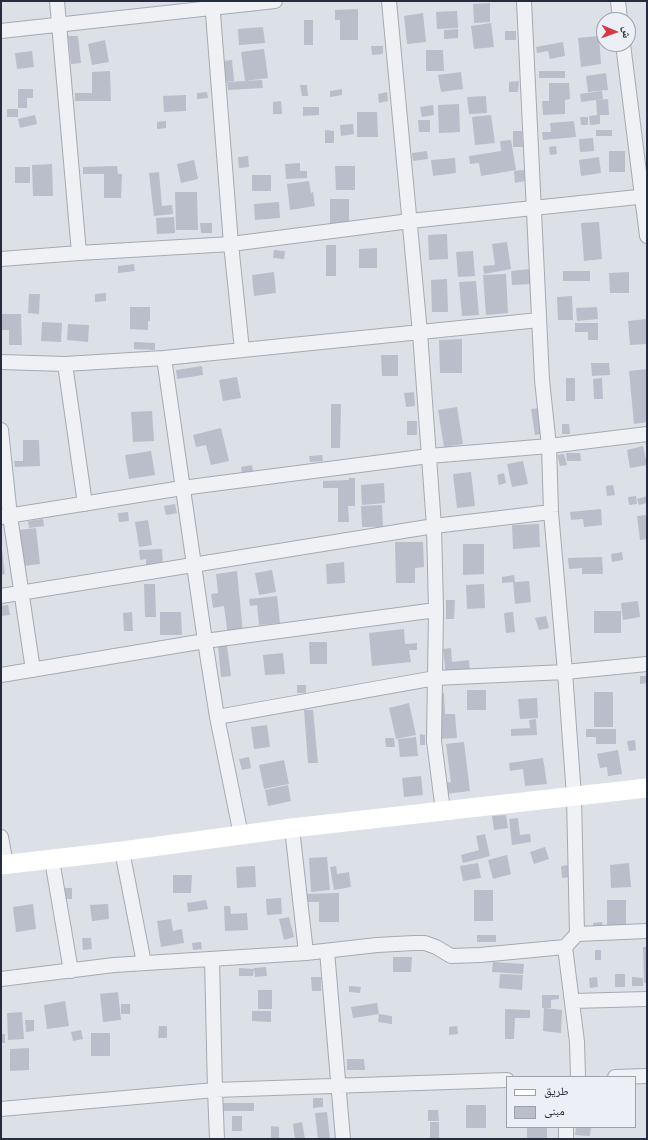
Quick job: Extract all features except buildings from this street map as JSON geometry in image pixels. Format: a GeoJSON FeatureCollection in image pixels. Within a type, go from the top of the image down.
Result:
{"type":"FeatureCollection","features":[{"type":"Feature","properties":{"kind":"main road"},"geometry":{"type":"LineString","coordinates":[[3,865],[52,860],[292,828],[647,788]]}},
{"type":"Feature","properties":{"kind":"street"},"geometry":{"type":"LineString","coordinates":[[57,1],[79,253]]}},
{"type":"Feature","properties":{"kind":"street"},"geometry":{"type":"LineString","coordinates":[[1,31],[213,4],[275,1]]}},
{"type":"Feature","properties":{"kind":"street"},"geometry":{"type":"LineString","coordinates":[[389,1],[420,333],[434,526],[436,610],[434,741],[443,811]]}},
{"type":"Feature","properties":{"kind":"street"},"geometry":{"type":"LineString","coordinates":[[524,1],[542,380],[549,446],[551,512],[574,796],[577,934]]}},
{"type":"Feature","properties":{"kind":"street"},"geometry":{"type":"LineString","coordinates":[[618,1],[619,12]]}},
{"type":"Feature","properties":{"kind":"street"},"geometry":{"type":"LineString","coordinates":[[213,4],[231,244],[242,350]]}},
{"type":"Feature","properties":{"kind":"street"},"geometry":{"type":"LineString","coordinates":[[624,52],[644,196],[647,236]]}},
{"type":"Feature","properties":{"kind":"street"},"geometry":{"type":"LineString","coordinates":[[1,259],[231,244],[410,221],[644,196]]}},
{"type":"Feature","properties":{"kind":"street"},"geometry":{"type":"LineString","coordinates":[[1,362],[65,364],[164,358],[539,320]]}},
{"type":"Feature","properties":{"kind":"street"},"geometry":{"type":"LineString","coordinates":[[164,358],[217,717],[241,835]]}},
{"type":"Feature","properties":{"kind":"street"},"geometry":{"type":"LineString","coordinates":[[65,364],[85,504]]}},
{"type":"Feature","properties":{"kind":"street"},"geometry":{"type":"LineString","coordinates":[[6,517],[182,488],[429,456],[549,446],[647,434]]}},
{"type":"Feature","properties":{"kind":"street"},"geometry":{"type":"LineString","coordinates":[[1,436],[6,517],[21,592],[33,670]]}},
{"type":"Feature","properties":{"kind":"street"},"geometry":{"type":"LineString","coordinates":[[1,596],[434,526],[551,512]]}},
{"type":"Feature","properties":{"kind":"street"},"geometry":{"type":"LineString","coordinates":[[1,675],[205,641],[436,610]]}},
{"type":"Feature","properties":{"kind":"street"},"geometry":{"type":"LineString","coordinates":[[217,717],[435,678],[565,672],[647,664]]}},
{"type":"Feature","properties":{"kind":"street"},"geometry":{"type":"LineString","coordinates":[[292,828],[306,953]]}},
{"type":"Feature","properties":{"kind":"street"},"geometry":{"type":"LineString","coordinates":[[1,837],[3,865]]}},
{"type":"Feature","properties":{"kind":"street"},"geometry":{"type":"LineString","coordinates":[[122,851],[144,963]]}},
{"type":"Feature","properties":{"kind":"street"},"geometry":{"type":"LineString","coordinates":[[52,860],[71,970]]}},
{"type":"Feature","properties":{"kind":"street"},"geometry":{"type":"LineString","coordinates":[[1,979],[144,963],[306,953],[377,945],[425,943],[436,947],[451,956],[468,956],[564,947],[577,934],[647,931]]}},
{"type":"Feature","properties":{"kind":"street"},"geometry":{"type":"LineString","coordinates":[[564,947],[573,1001],[577,1042],[578,1076]]}},
{"type":"Feature","properties":{"kind":"street"},"geometry":{"type":"LineString","coordinates":[[327,951],[343,1139]]}},
{"type":"Feature","properties":{"kind":"street"},"geometry":{"type":"LineString","coordinates":[[212,959],[217,1139]]}},
{"type":"Feature","properties":{"kind":"street"},"geometry":{"type":"LineString","coordinates":[[573,1001],[647,999]]}},
{"type":"Feature","properties":{"kind":"street"},"geometry":{"type":"LineString","coordinates":[[636,1076],[647,1076]]}},
{"type":"Feature","properties":{"kind":"street"},"geometry":{"type":"LineString","coordinates":[[1,1109],[215,1090],[506,1080]]}},
{"type":"Feature","properties":{"kind":"street"},"geometry":{"type":"LineString","coordinates":[[566,1128],[566,1139]]}}]}
